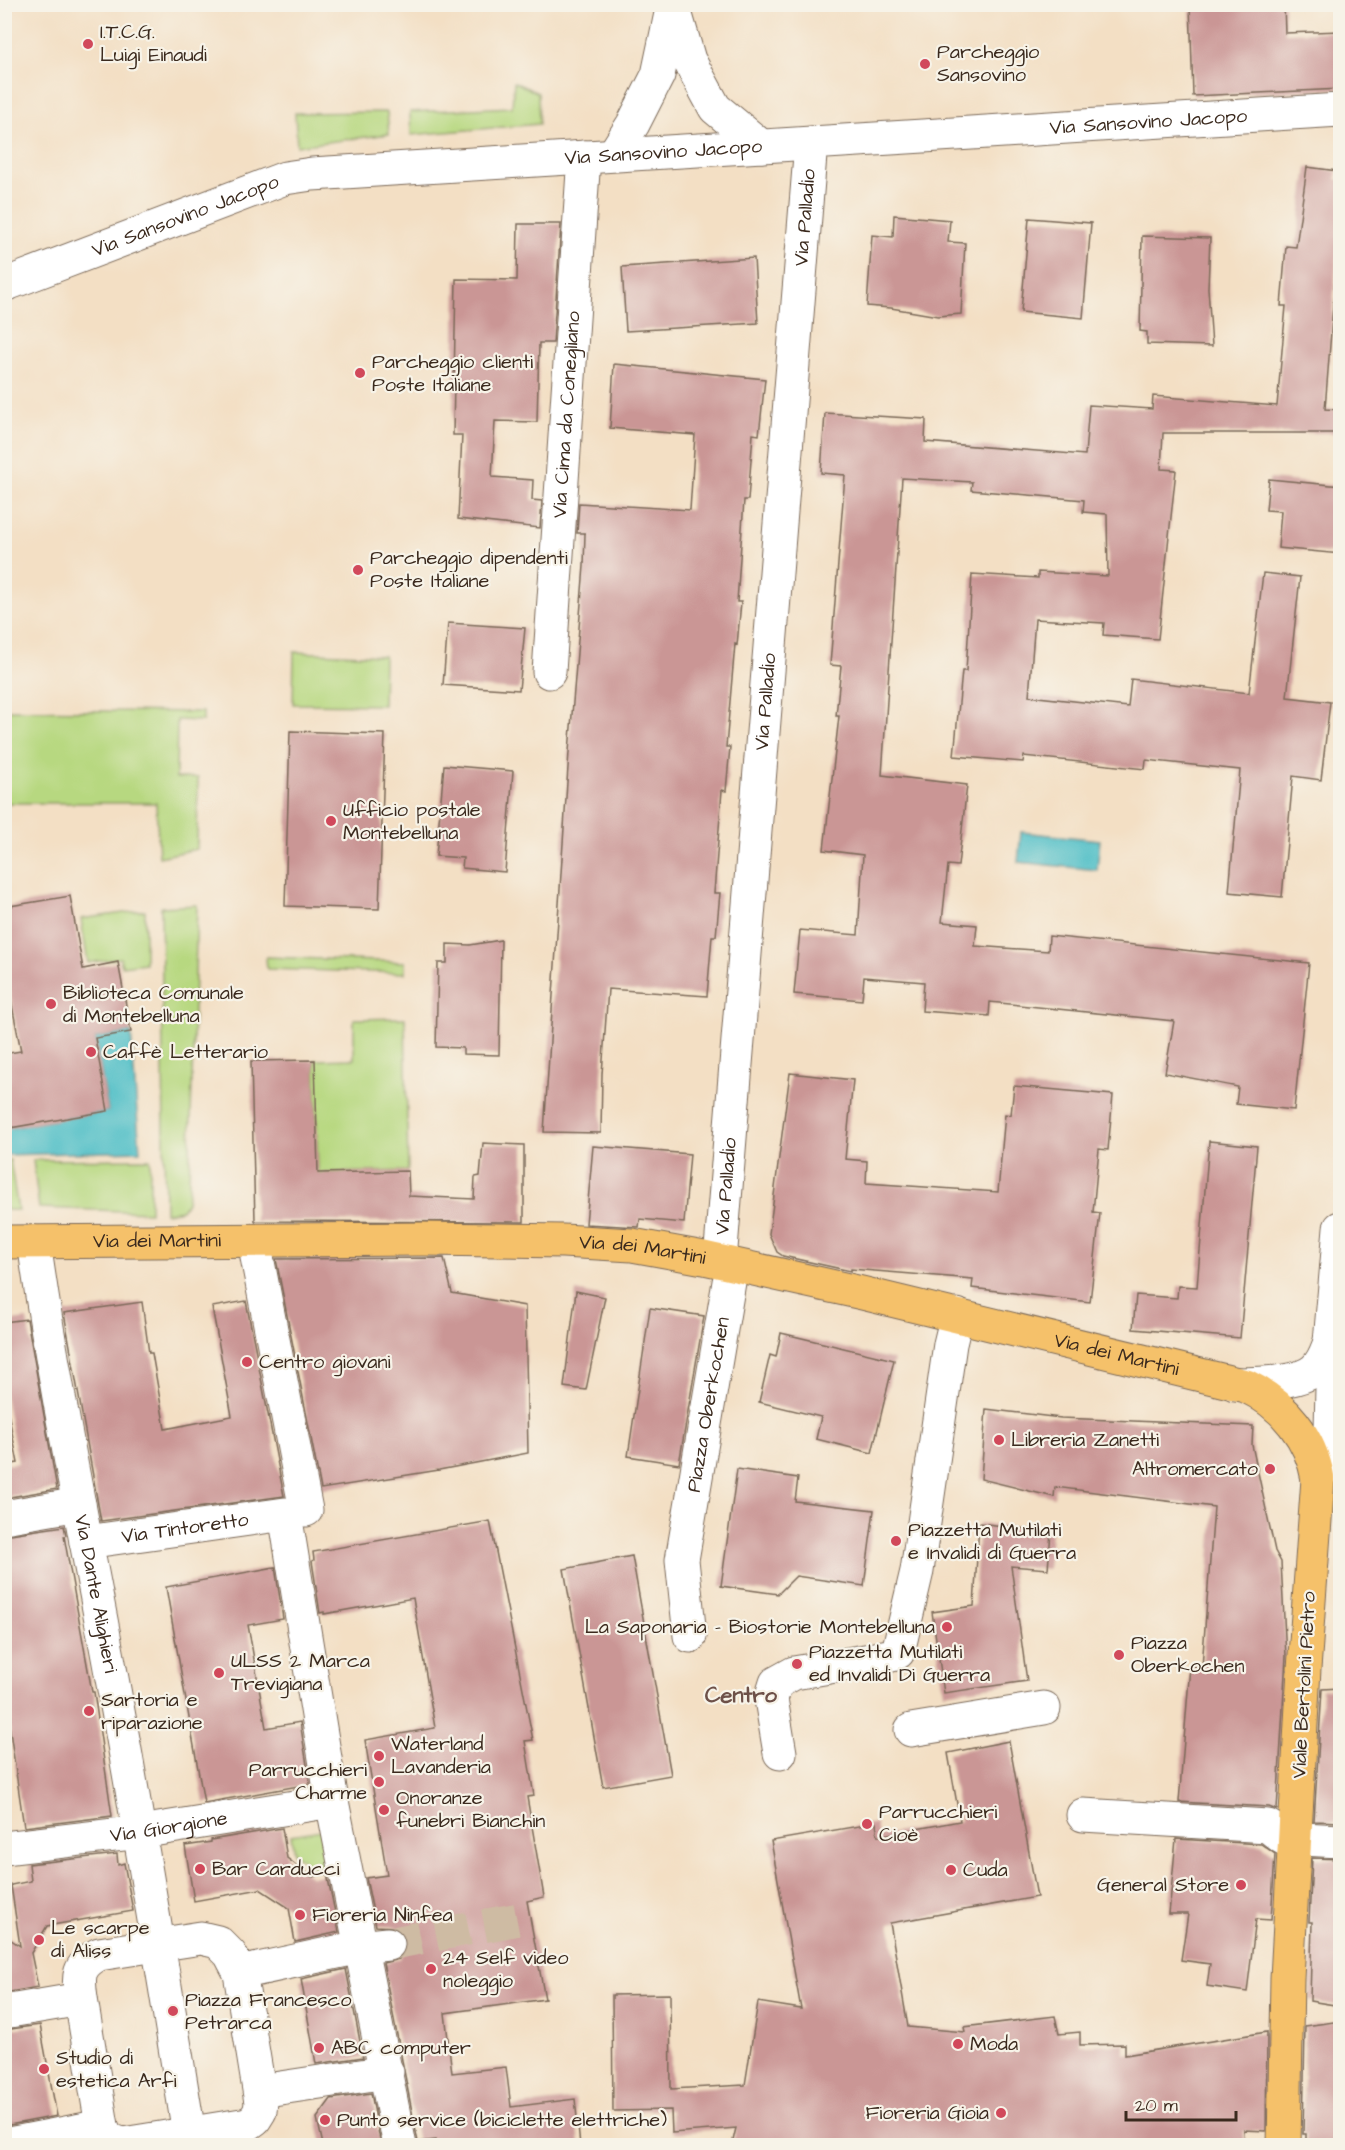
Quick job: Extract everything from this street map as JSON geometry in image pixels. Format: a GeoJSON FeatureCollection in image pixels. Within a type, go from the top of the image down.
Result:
{"type":"FeatureCollection","features":[{"type":"Feature","properties":{"kind":"main road","name":"Via dei Martini"},"geometry":{"type":"LineString","coordinates":[[19,1242],[411,1239],[563,1241],[632,1245],[724,1272],[957,1316],[1252,1389],[1272,1402],[1297,1428],[1312,1455],[1318,1479]]}},
{"type":"Feature","properties":{"kind":"main road","name":"Viale Bertolini Pietro"},"geometry":{"type":"LineString","coordinates":[[1284,2145],[1287,1978],[1304,1670],[1318,1479]]}},
{"type":"Feature","properties":{"kind":"street"},"geometry":{"type":"LineString","coordinates":[[673,5],[689,60],[715,108],[761,146]]}},
{"type":"Feature","properties":{"kind":"street"},"geometry":{"type":"LineString","coordinates":[[599,155],[633,124],[658,75],[673,5]]}},
{"type":"Feature","properties":{"kind":"street","name":"Via Sansovino Jacopo"},"geometry":{"type":"LineString","coordinates":[[4,285],[285,178],[312,174],[1341,110]]}},
{"type":"Feature","properties":{"kind":"street","name":"Via Palladio"},"geometry":{"type":"LineString","coordinates":[[724,1272],[811,143]]}},
{"type":"Feature","properties":{"kind":"street","name":"Via Cima da Conegliano"},"geometry":{"type":"LineString","coordinates":[[549,672],[599,155]]}},
{"type":"Feature","properties":{"kind":"street","name":"Viale Bertolini Pietro"},"geometry":{"type":"LineString","coordinates":[[1318,1479],[1329,1445],[1336,1398],[1330,1342],[1341,1228]]}},
{"type":"Feature","properties":{"kind":"street","name":"Via Dante Alighieri"},"geometry":{"type":"LineString","coordinates":[[19,1242],[79,1504],[159,1944]]}},
{"type":"Feature","properties":{"kind":"street"},"geometry":{"type":"LineString","coordinates":[[258,1257],[295,1512],[332,1801],[374,1945],[387,2072],[400,2145]]}},
{"type":"Feature","properties":{"kind":"street","name":"Piazza Oberkochen"},"geometry":{"type":"LineString","coordinates":[[690,1636],[682,1560],[724,1272]]}},
{"type":"Feature","properties":{"kind":"street"},"geometry":{"type":"LineString","coordinates":[[780,1753],[771,1699],[776,1683],[794,1672],[865,1661],[898,1652],[916,1578],[950,1344],[957,1316]]}},
{"type":"Feature","properties":{"kind":"street","name":"Via dei Martini"},"geometry":{"type":"LineString","coordinates":[[1235,1384],[1294,1378],[1313,1371],[1323,1360],[1330,1342]]}},
{"type":"Feature","properties":{"kind":"street"},"geometry":{"type":"LineString","coordinates":[[1318,1479],[1341,1448]]}},
{"type":"Feature","properties":{"kind":"street"},"geometry":{"type":"LineString","coordinates":[[4,1517],[79,1504]]}},
{"type":"Feature","properties":{"kind":"street","name":"Via Tintoretto"},"geometry":{"type":"LineString","coordinates":[[86,1542],[295,1512]]}},
{"type":"Feature","properties":{"kind":"street"},"geometry":{"type":"LineString","coordinates":[[911,1730],[1044,1708]]}},
{"type":"Feature","properties":{"kind":"street","name":"Via Giorgione"},"geometry":{"type":"LineString","coordinates":[[4,1848],[140,1832],[332,1801]]}},
{"type":"Feature","properties":{"kind":"street"},"geometry":{"type":"LineString","coordinates":[[1083,1815],[1268,1826],[1283,1838],[1341,1841]]}},
{"type":"Feature","properties":{"kind":"street"},"geometry":{"type":"LineString","coordinates":[[201,1938],[218,1942],[231,1954],[240,1973],[260,2091],[260,2111],[248,2124],[190,2139],[123,2144],[105,2136],[102,2126],[78,1979],[88,1960],[99,1954],[159,1944],[201,1938]]}},
{"type":"Feature","properties":{"kind":"street"},"geometry":{"type":"LineString","coordinates":[[159,1944],[190,2139]]}},
{"type":"Feature","properties":{"kind":"street"},"geometry":{"type":"LineString","coordinates":[[240,1973],[374,1945]]}},
{"type":"Feature","properties":{"kind":"street"},"geometry":{"type":"LineString","coordinates":[[4,2012],[81,1999]]}},
{"type":"Feature","properties":{"kind":"street"},"geometry":{"type":"LineString","coordinates":[[260,2091],[387,2072]]}},
{"type":"Feature","properties":{"kind":"street"},"geometry":{"type":"LineString","coordinates":[[4,2145],[102,2126]]}},
{"type":"Feature","properties":{"kind":"green space"},"geometry":{"type":"Polygon","coordinates":[[[514,82],[538,93],[539,124],[411,135],[410,112],[512,107],[514,82]]]}},
{"type":"Feature","properties":{"kind":"green space"},"geometry":{"type":"Polygon","coordinates":[[[387,112],[389,134],[297,146],[295,113],[387,112]]]}},
{"type":"Feature","properties":{"kind":"green space"},"geometry":{"type":"Polygon","coordinates":[[[294,652],[384,656],[383,705],[293,704],[294,652]]]}},
{"type":"Feature","properties":{"kind":"green space"},"geometry":{"type":"Polygon","coordinates":[[[5,710],[203,712],[203,721],[177,720],[176,778],[198,778],[197,849],[159,857],[156,803],[5,803],[5,710]]]}},
{"type":"Feature","properties":{"kind":"green space"},"geometry":{"type":"Polygon","coordinates":[[[197,905],[189,1186],[187,1202],[182,1210],[165,1213],[161,907],[197,905]]]}},
{"type":"Feature","properties":{"kind":"green space"},"geometry":{"type":"Polygon","coordinates":[[[145,910],[145,963],[122,966],[120,958],[88,963],[81,919],[145,910]]]}},
{"type":"Feature","properties":{"kind":"green space"},"geometry":{"type":"Polygon","coordinates":[[[266,957],[405,962],[405,973],[267,969],[266,957]]]}},
{"type":"Feature","properties":{"kind":"green space"},"geometry":{"type":"Polygon","coordinates":[[[405,1018],[408,1171],[318,1173],[315,1060],[354,1059],[354,1019],[405,1018]]]}},
{"type":"Feature","properties":{"kind":"green space"},"geometry":{"type":"Polygon","coordinates":[[[150,1159],[150,1212],[39,1208],[33,1160],[150,1159]]]}},
{"type":"Feature","properties":{"kind":"green space"},"geometry":{"type":"Polygon","coordinates":[[[5,1160],[10,1160],[18,1210],[5,1210],[5,1160]]]}},
{"type":"Feature","properties":{"kind":"green space"},"geometry":{"type":"Polygon","coordinates":[[[321,1830],[329,1865],[314,1868],[294,1853],[291,1835],[321,1830]]]}},
{"type":"Feature","properties":{"kind":"water"},"geometry":{"type":"Polygon","coordinates":[[[1021,832],[1100,840],[1097,870],[1018,862],[1021,832]]]}},
{"type":"Feature","properties":{"kind":"water"},"geometry":{"type":"Polygon","coordinates":[[[131,1032],[140,1151],[5,1155],[4,1129],[108,1111],[95,1038],[131,1032]]]}},
{"type":"Feature","properties":{"kind":"building"},"geometry":{"type":"Polygon","coordinates":[[[1190,4],[1284,4],[1285,33],[1341,31],[1341,89],[1193,96],[1190,4]]]}},
{"type":"Feature","properties":{"kind":"building"},"geometry":{"type":"Polygon","coordinates":[[[1307,167],[1337,171],[1336,179],[1341,180],[1341,242],[1338,242],[1325,409],[1341,410],[1341,433],[1163,433],[1161,469],[1176,470],[1158,639],[1103,635],[1104,623],[1035,619],[1029,696],[1128,707],[1131,679],[1249,693],[1263,573],[1300,577],[1287,697],[1330,702],[1321,780],[1293,776],[1282,897],[1229,892],[1240,770],[1146,760],[1145,769],[1024,756],[1023,762],[954,756],[962,671],[966,671],[972,574],[1038,578],[1038,572],[1108,576],[1107,514],[1083,512],[1084,500],[971,490],[972,482],[902,478],[882,775],[967,785],[958,866],[948,865],[942,922],[977,925],[975,946],[1048,951],[1049,936],[1309,963],[1294,1110],[1236,1104],[1238,1087],[1165,1073],[1174,1021],[990,1002],[989,1016],[922,1011],[924,982],[864,977],[862,1000],[794,994],[800,930],[858,935],[863,855],[824,850],[839,716],[836,716],[841,666],[830,665],[845,475],[821,473],[825,413],[926,419],[925,442],[1085,455],[1089,405],[1152,409],[1153,396],[1277,406],[1286,306],[1281,306],[1286,246],[1296,247],[1307,167]]]}},
{"type":"Feature","properties":{"kind":"building"},"geometry":{"type":"Polygon","coordinates":[[[894,215],[950,220],[948,242],[965,243],[961,314],[938,316],[867,306],[872,235],[893,237],[894,215]]]}},
{"type":"Feature","properties":{"kind":"building"},"geometry":{"type":"Polygon","coordinates":[[[1029,218],[1091,223],[1083,318],[1021,312],[1029,218]]]}},
{"type":"Feature","properties":{"kind":"building"},"geometry":{"type":"Polygon","coordinates":[[[518,224],[561,224],[553,343],[539,343],[537,422],[495,421],[492,477],[533,480],[532,500],[542,501],[540,528],[458,519],[462,435],[453,435],[456,279],[517,280],[518,224]]]}},
{"type":"Feature","properties":{"kind":"building"},"geometry":{"type":"Polygon","coordinates":[[[1142,236],[1210,238],[1208,288],[1212,346],[1147,344],[1147,332],[1140,331],[1142,236]]]}},
{"type":"Feature","properties":{"kind":"building"},"geometry":{"type":"Polygon","coordinates":[[[754,258],[758,323],[626,331],[622,267],[754,258]]]}},
{"type":"Feature","properties":{"kind":"building"},"geometry":{"type":"Polygon","coordinates":[[[614,364],[765,379],[759,435],[753,434],[748,500],[744,500],[737,602],[741,602],[726,747],[730,747],[726,791],[722,790],[714,893],[720,893],[716,936],[712,936],[707,996],[608,989],[602,1074],[601,1133],[544,1132],[569,752],[584,566],[585,533],[577,533],[579,503],[690,510],[695,435],[610,428],[614,364]]]}},
{"type":"Feature","properties":{"kind":"building"},"geometry":{"type":"Polygon","coordinates":[[[1269,479],[1341,486],[1341,554],[1278,548],[1281,511],[1266,510],[1269,479]]]}},
{"type":"Feature","properties":{"kind":"building"},"geometry":{"type":"Polygon","coordinates":[[[448,623],[525,628],[519,690],[443,685],[448,623]]]}},
{"type":"Feature","properties":{"kind":"building"},"geometry":{"type":"Polygon","coordinates":[[[290,731],[385,734],[379,909],[285,906],[290,731]]]}},
{"type":"Feature","properties":{"kind":"building"},"geometry":{"type":"Polygon","coordinates":[[[444,765],[513,771],[505,872],[462,868],[463,858],[436,856],[444,765]]]}},
{"type":"Feature","properties":{"kind":"building","name":"Biblioteca Comunale di Montebelluna"},"geometry":{"type":"Polygon","coordinates":[[[70,896],[83,969],[118,962],[131,1032],[95,1038],[108,1111],[4,1129],[4,1054],[21,1051],[4,965],[4,907],[70,896]]]}},
{"type":"Feature","properties":{"kind":"building"},"geometry":{"type":"Polygon","coordinates":[[[501,940],[499,1055],[463,1054],[463,1048],[436,1047],[438,963],[447,963],[447,944],[470,945],[501,940]]]}},
{"type":"Feature","properties":{"kind":"building"},"geometry":{"type":"Polygon","coordinates":[[[315,1060],[318,1173],[408,1171],[409,1196],[474,1199],[475,1177],[480,1176],[483,1143],[524,1145],[524,1222],[255,1221],[251,1061],[315,1060]]]}},
{"type":"Feature","properties":{"kind":"building"},"geometry":{"type":"Polygon","coordinates":[[[790,1073],[853,1080],[845,1159],[867,1161],[866,1183],[998,1192],[1005,1114],[1011,1115],[1014,1086],[1113,1095],[1108,1150],[1099,1149],[1093,1212],[1100,1213],[1090,1302],[972,1288],[973,1279],[851,1269],[851,1271],[783,1256],[777,1252],[769,1234],[790,1073]]]}},
{"type":"Feature","properties":{"kind":"building"},"geometry":{"type":"Polygon","coordinates":[[[1209,1141],[1257,1146],[1240,1338],[1133,1329],[1136,1295],[1177,1298],[1178,1286],[1197,1287],[1209,1141]]]}},
{"type":"Feature","properties":{"kind":"building"},"geometry":{"type":"Polygon","coordinates":[[[593,1146],[690,1154],[684,1223],[640,1219],[639,1227],[586,1224],[593,1146]]]}},
{"type":"Feature","properties":{"kind":"building"},"geometry":{"type":"Polygon","coordinates":[[[444,1258],[452,1293],[525,1306],[528,1453],[321,1489],[276,1259],[444,1258]]]}},
{"type":"Feature","properties":{"kind":"building"},"geometry":{"type":"Polygon","coordinates":[[[576,1291],[605,1297],[586,1390],[564,1387],[576,1291]]]}},
{"type":"Feature","properties":{"kind":"building"},"geometry":{"type":"Polygon","coordinates":[[[246,1301],[284,1496],[101,1521],[64,1313],[142,1302],[149,1353],[152,1353],[165,1429],[232,1416],[212,1307],[246,1301]]]}},
{"type":"Feature","properties":{"kind":"building"},"geometry":{"type":"Polygon","coordinates":[[[650,1308],[704,1316],[679,1464],[628,1456],[650,1308]]]}},
{"type":"Feature","properties":{"kind":"building"},"geometry":{"type":"Polygon","coordinates":[[[27,1319],[57,1489],[4,1498],[4,1465],[18,1463],[4,1392],[4,1322],[27,1319]]]}},
{"type":"Feature","properties":{"kind":"building"},"geometry":{"type":"Polygon","coordinates":[[[781,1333],[894,1360],[872,1453],[816,1439],[821,1417],[759,1402],[770,1355],[776,1357],[781,1333]]]}},
{"type":"Feature","properties":{"kind":"building"},"geometry":{"type":"Polygon","coordinates":[[[986,1409],[1061,1418],[1253,1426],[1252,1445],[1275,1551],[1281,1562],[1286,1656],[1277,1810],[1269,1807],[1179,1802],[1190,1666],[1202,1667],[1214,1507],[1055,1487],[1054,1497],[981,1479],[986,1409]]]}},
{"type":"Feature","properties":{"kind":"building"},"geometry":{"type":"Polygon","coordinates":[[[737,1469],[798,1478],[795,1501],[874,1510],[864,1586],[796,1576],[778,1594],[721,1586],[737,1469]]]}},
{"type":"Feature","properties":{"kind":"building"},"geometry":{"type":"Polygon","coordinates":[[[490,1521],[533,1740],[525,1741],[534,1796],[527,1797],[544,1897],[527,1901],[545,1999],[445,2013],[452,2073],[506,2067],[511,2107],[575,2099],[580,2145],[436,2145],[436,2140],[418,2142],[383,1963],[399,1959],[405,1951],[406,1941],[403,1933],[396,1927],[376,1926],[366,1878],[387,1875],[365,1740],[435,1728],[413,1598],[320,1613],[312,1561],[314,1560],[313,1552],[490,1521]]]}},
{"type":"Feature","properties":{"kind":"building"},"geometry":{"type":"Polygon","coordinates":[[[979,1523],[1051,1532],[1048,1569],[1011,1566],[1027,1681],[944,1693],[932,1612],[974,1606],[979,1523]]]}},
{"type":"Feature","properties":{"kind":"building"},"geometry":{"type":"Polygon","coordinates":[[[64,1526],[92,1692],[94,1692],[112,1816],[24,1827],[4,1690],[4,1535],[64,1526]]]}},
{"type":"Feature","properties":{"kind":"building"},"geometry":{"type":"Polygon","coordinates":[[[632,1556],[671,1775],[603,1787],[564,1569],[632,1556]]]}},
{"type":"Feature","properties":{"kind":"building","name":"ULSS 2 Marca Trevigiana"},"geometry":{"type":"Polygon","coordinates":[[[275,1567],[283,1619],[248,1625],[266,1728],[300,1722],[310,1784],[204,1803],[166,1587],[275,1567]]]}},
{"type":"Feature","properties":{"kind":"building"},"geometry":{"type":"Polygon","coordinates":[[[1341,1688],[1341,1822],[1314,1821],[1322,1689],[1341,1688]]]}},
{"type":"Feature","properties":{"kind":"building"},"geometry":{"type":"Polygon","coordinates":[[[1009,1741],[1037,1897],[890,1923],[908,2027],[965,2032],[964,2027],[1055,2016],[1059,2034],[1080,2032],[1080,2045],[1125,2044],[1125,2055],[1267,2032],[1266,2131],[1244,2130],[1245,2145],[732,2145],[736,2128],[672,2133],[671,2110],[613,2111],[612,1995],[670,1994],[671,2089],[745,2085],[758,2002],[801,2009],[771,1841],[876,1823],[878,1836],[960,1821],[948,1753],[1009,1741]]]}},
{"type":"Feature","properties":{"kind":"building"},"geometry":{"type":"Polygon","coordinates":[[[282,1828],[287,1858],[312,1877],[327,1874],[339,1932],[295,1942],[289,1908],[260,1889],[194,1901],[185,1846],[282,1828]]]}},
{"type":"Feature","properties":{"kind":"building"},"geometry":{"type":"Polygon","coordinates":[[[1176,1839],[1261,1844],[1275,1854],[1271,1920],[1256,1919],[1247,1992],[1207,1986],[1210,1964],[1181,1960],[1188,1914],[1169,1914],[1176,1839]]]}},
{"type":"Feature","properties":{"kind":"building"},"geometry":{"type":"Polygon","coordinates":[[[117,1854],[118,1865],[124,1863],[133,1911],[47,1926],[31,1953],[38,1987],[4,1993],[4,1935],[20,1946],[11,1885],[31,1881],[29,1864],[117,1854]]]}},
{"type":"Feature","properties":{"kind":"building"},"geometry":{"type":"Polygon","coordinates":[[[1312,1858],[1341,1859],[1341,2006],[1310,2001],[1312,1922],[1309,1922],[1312,1858]]]}},
{"type":"Feature","properties":{"kind":"building"},"geometry":{"type":"Polygon","coordinates":[[[346,1969],[363,2057],[316,2064],[301,1979],[346,1969]]]}},
{"type":"Feature","properties":{"kind":"building"},"geometry":{"type":"Polygon","coordinates":[[[1341,2021],[1341,2145],[1306,2145],[1306,2134],[1303,2134],[1305,2026],[1341,2021]]]}},
{"type":"Feature","properties":{"kind":"building"},"geometry":{"type":"Polygon","coordinates":[[[40,2025],[57,2116],[9,2125],[4,2098],[4,2030],[40,2025]]]}},
{"type":"Feature","properties":{"kind":"building"},"geometry":{"type":"Polygon","coordinates":[[[371,2093],[381,2145],[323,2145],[317,2118],[331,2099],[371,2093]]]}},
{"type":"Feature","properties":{"kind":"tunnel"},"geometry":{"type":"LineString","coordinates":[[388,1944],[530,1917]]}},
{"type":"Feature","properties":{"kind":"place","name":"I.T.C.G. Luigi Einaudi"},"geometry":{"type":"Point","coordinates":[88,44]}},
{"type":"Feature","properties":{"kind":"place","name":"Parcheggio Sansovino"},"geometry":{"type":"Point","coordinates":[925,64]}},
{"type":"Feature","properties":{"kind":"place","name":"Parcheggio clienti Poste Italiane"},"geometry":{"type":"Point","coordinates":[360,373]}},
{"type":"Feature","properties":{"kind":"place","name":"Parcheggio dipendenti Poste Italiane"},"geometry":{"type":"Point","coordinates":[358,570]}},
{"type":"Feature","properties":{"kind":"place","name":"Ufficio postale Montebelluna"},"geometry":{"type":"Point","coordinates":[331,821]}},
{"type":"Feature","properties":{"kind":"place","name":"Biblioteca Comunale di Montebelluna"},"geometry":{"type":"Point","coordinates":[51,1004]}},
{"type":"Feature","properties":{"kind":"place","name":"Caffè Letterario"},"geometry":{"type":"Point","coordinates":[91,1052]}},
{"type":"Feature","properties":{"kind":"place","name":"Centro giovani"},"geometry":{"type":"Point","coordinates":[247,1362]}},
{"type":"Feature","properties":{"kind":"place","name":"Libreria Zanetti"},"geometry":{"type":"Point","coordinates":[999,1440]}},
{"type":"Feature","properties":{"kind":"place","name":"Altromercato"},"geometry":{"type":"Point","coordinates":[1270,1469]}},
{"type":"Feature","properties":{"kind":"place","name":"Piazzetta Mutilati e Invalidi di Guerra"},"geometry":{"type":"Point","coordinates":[896,1541]}},
{"type":"Feature","properties":{"kind":"place","name":"La Saponaria - Biostorie Montebelluna"},"geometry":{"type":"Point","coordinates":[947,1627]}},
{"type":"Feature","properties":{"kind":"place","name":"Piazza Oberkochen"},"geometry":{"type":"Point","coordinates":[1119,1655]}},
{"type":"Feature","properties":{"kind":"place","name":"Piazzetta Mutilati ed Invalidi Di Guerra"},"geometry":{"type":"Point","coordinates":[797,1664]}},
{"type":"Feature","properties":{"kind":"place","name":"ULSS 2 Marca Trevigiana"},"geometry":{"type":"Point","coordinates":[219,1673]}},
{"type":"Feature","properties":{"kind":"place","name":"Sartoria e riparazione"},"geometry":{"type":"Point","coordinates":[89,1711]}},
{"type":"Feature","properties":{"kind":"place","name":"Waterland Lavanderia"},"geometry":{"type":"Point","coordinates":[379,1756]}},
{"type":"Feature","properties":{"kind":"place","name":"Parrucchieri Charme"},"geometry":{"type":"Point","coordinates":[379,1782]}},
{"type":"Feature","properties":{"kind":"place","name":"Onoranze funebri Bianchin"},"geometry":{"type":"Point","coordinates":[384,1810]}},
{"type":"Feature","properties":{"kind":"place","name":"Parrucchieri Cioè"},"geometry":{"type":"Point","coordinates":[867,1824]}},
{"type":"Feature","properties":{"kind":"place","name":"Bar Carducci"},"geometry":{"type":"Point","coordinates":[200,1869]}},
{"type":"Feature","properties":{"kind":"place","name":"Cuda"},"geometry":{"type":"Point","coordinates":[951,1870]}},
{"type":"Feature","properties":{"kind":"place","name":"General Store"},"geometry":{"type":"Point","coordinates":[1241,1885]}},
{"type":"Feature","properties":{"kind":"place","name":"Fioreria Ninfea"},"geometry":{"type":"Point","coordinates":[300,1915]}},
{"type":"Feature","properties":{"kind":"place","name":"Le scarpe di Aliss"},"geometry":{"type":"Point","coordinates":[39,1940]}},
{"type":"Feature","properties":{"kind":"place","name":"24 Self video noleggio"},"geometry":{"type":"Point","coordinates":[431,1969]}},
{"type":"Feature","properties":{"kind":"place","name":"Piazza Francesco Petrarca"},"geometry":{"type":"Point","coordinates":[173,2011]}},
{"type":"Feature","properties":{"kind":"place","name":"Moda"},"geometry":{"type":"Point","coordinates":[958,2044]}},
{"type":"Feature","properties":{"kind":"place","name":"ABC computer"},"geometry":{"type":"Point","coordinates":[319,2048]}},
{"type":"Feature","properties":{"kind":"place","name":"Studio di estetica Arfi"},"geometry":{"type":"Point","coordinates":[44,2069]}},
{"type":"Feature","properties":{"kind":"place","name":"Fioreria Gioia"},"geometry":{"type":"Point","coordinates":[1001,2113]}},
{"type":"Feature","properties":{"kind":"place","name":"Punto service (biciclette elettriche)"},"geometry":{"type":"Point","coordinates":[325,2120]}},
{"type":"Feature","properties":{"kind":"district","name":"Centro"},"geometry":{"type":"Point","coordinates":[741,1695]}}]}
